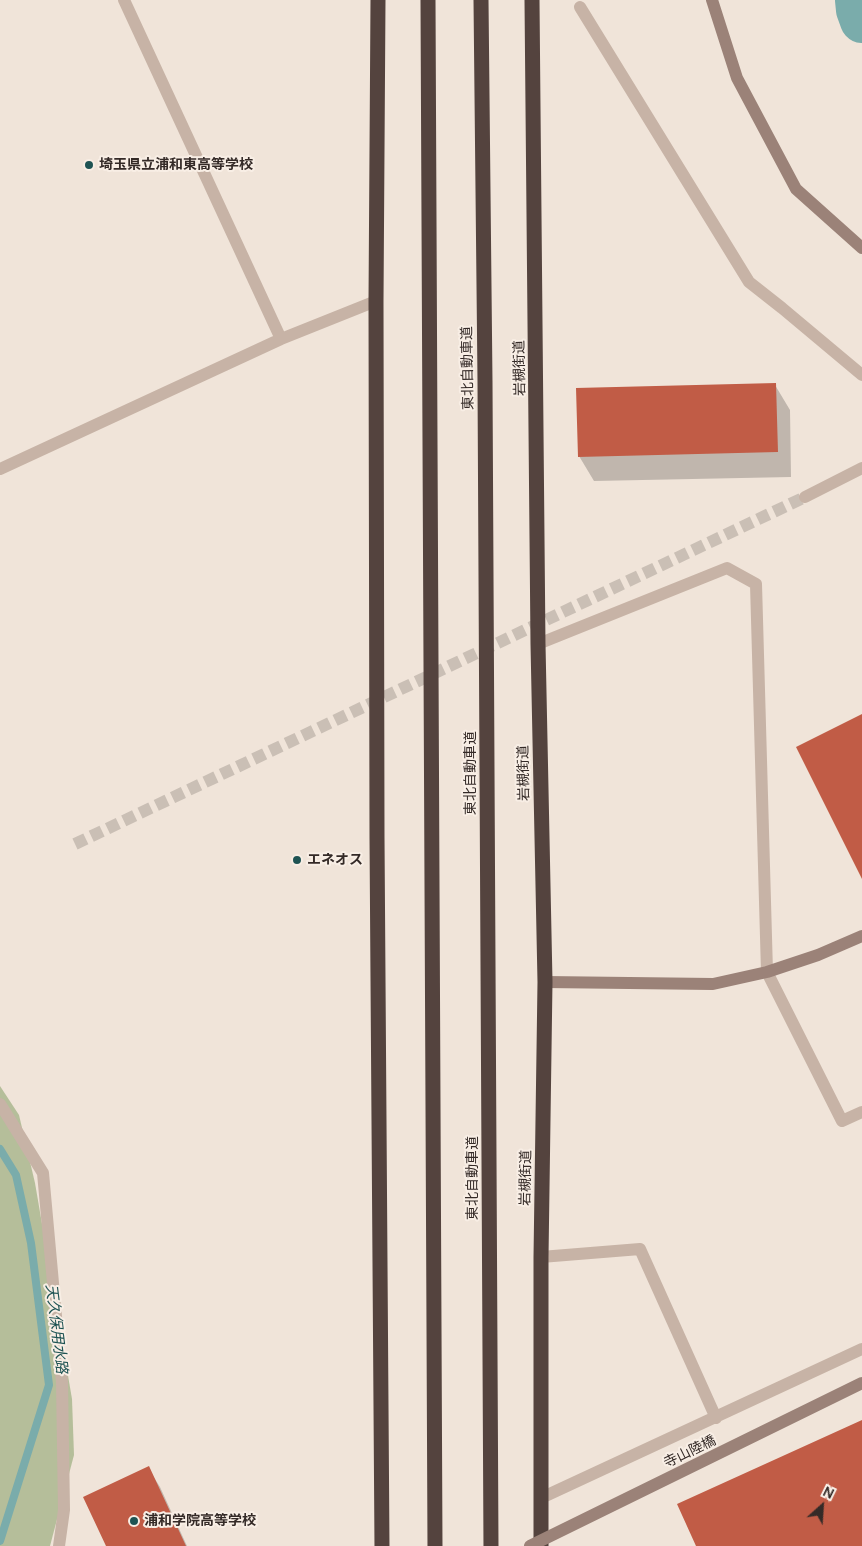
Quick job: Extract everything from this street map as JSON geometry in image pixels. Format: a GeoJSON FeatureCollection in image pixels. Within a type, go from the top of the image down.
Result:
{"type":"FeatureCollection","features":[{"type":"Feature","properties":{"kind":"highway"},"geometry":{"type":"LineString","coordinates":[[378,0],[376,301],[377,847],[382,1546]]}},
{"type":"Feature","properties":{"kind":"highway"},"geometry":{"type":"LineString","coordinates":[[428,0],[435,1546]]}},
{"type":"Feature","properties":{"kind":"highway","name":"東北自動車道"},"geometry":{"type":"LineString","coordinates":[[481,0],[485,381],[491,1546]]}},
{"type":"Feature","properties":{"kind":"highway","name":"岩槻街道"},"geometry":{"type":"LineString","coordinates":[[532,0],[538,644],[545,982],[541,1257],[541,1546]]}},
{"type":"Feature","properties":{"kind":"street"},"geometry":{"type":"LineString","coordinates":[[124,0],[281,339]]}},
{"type":"Feature","properties":{"kind":"street"},"geometry":{"type":"LineString","coordinates":[[712,0],[737,78],[796,189],[862,248]]}},
{"type":"Feature","properties":{"kind":"street"},"geometry":{"type":"LineString","coordinates":[[580,7],[749,282],[862,375]]}},
{"type":"Feature","properties":{"kind":"street"},"geometry":{"type":"LineString","coordinates":[[0,469],[281,339],[376,301]]}},
{"type":"Feature","properties":{"kind":"street"},"geometry":{"type":"LineString","coordinates":[[805,497],[862,468]]}},
{"type":"Feature","properties":{"kind":"street"},"geometry":{"type":"LineString","coordinates":[[538,644],[727,568],[756,584],[767,972],[842,1121],[862,1112]]}},
{"type":"Feature","properties":{"kind":"street"},"geometry":{"type":"LineString","coordinates":[[545,982],[713,984],[767,972],[818,955],[862,936]]}},
{"type":"Feature","properties":{"kind":"street"},"geometry":{"type":"LineString","coordinates":[[0,1104],[43,1173],[62,1382],[64,1510],[59,1546]]}},
{"type":"Feature","properties":{"kind":"street"},"geometry":{"type":"LineString","coordinates":[[541,1257],[640,1249],[716,1418]]}},
{"type":"Feature","properties":{"kind":"street"},"geometry":{"type":"LineString","coordinates":[[542,1498],[862,1349]]}},
{"type":"Feature","properties":{"kind":"street","name":"寺山陸橋"},"geometry":{"type":"LineString","coordinates":[[530,1546],[862,1383]]}},
{"type":"Feature","properties":{"kind":"green space"},"geometry":{"type":"Polygon","coordinates":[[[0,1086],[19,1115],[35,1183],[72,1399],[74,1455],[50,1546],[0,1546],[0,1086]]]}},
{"type":"Feature","properties":{"kind":"building"},"geometry":{"type":"Polygon","coordinates":[[[776,383],[778,452],[578,457],[576,388],[776,383]]]}},
{"type":"Feature","properties":{"kind":"building"},"geometry":{"type":"Polygon","coordinates":[[[862,714],[862,879],[796,747],[862,714]]]}},
{"type":"Feature","properties":{"kind":"building"},"geometry":{"type":"Polygon","coordinates":[[[862,1420],[862,1546],[696,1546],[677,1504],[862,1420]]]}},
{"type":"Feature","properties":{"kind":"building","name":"浦和学院高等学校"},"geometry":{"type":"Polygon","coordinates":[[[149,1466],[186,1546],[106,1546],[83,1497],[149,1466]]]}},
{"type":"Feature","properties":{"kind":"waterway"},"geometry":{"type":"LineString","coordinates":[[857,0],[862,21]]}},
{"type":"Feature","properties":{"kind":"waterway"},"geometry":{"type":"LineString","coordinates":[[858,10],[862,8]]}},
{"type":"Feature","properties":{"kind":"waterway","name":"天久保用水路"},"geometry":{"type":"LineString","coordinates":[[0,1149],[16,1175],[31,1243],[49,1385],[0,1541]]}},
{"type":"Feature","properties":{"kind":"tunnel"},"geometry":{"type":"LineString","coordinates":[[75,844],[805,497]]}},
{"type":"Feature","properties":{"kind":"place","name":"埼玉県立浦和東高等学校"},"geometry":{"type":"Point","coordinates":[89,165]}},
{"type":"Feature","properties":{"kind":"place","name":"エネオス"},"geometry":{"type":"Point","coordinates":[297,860]}},
{"type":"Feature","properties":{"kind":"place","name":"浦和学院高等学校"},"geometry":{"type":"Point","coordinates":[134,1521]}}]}
